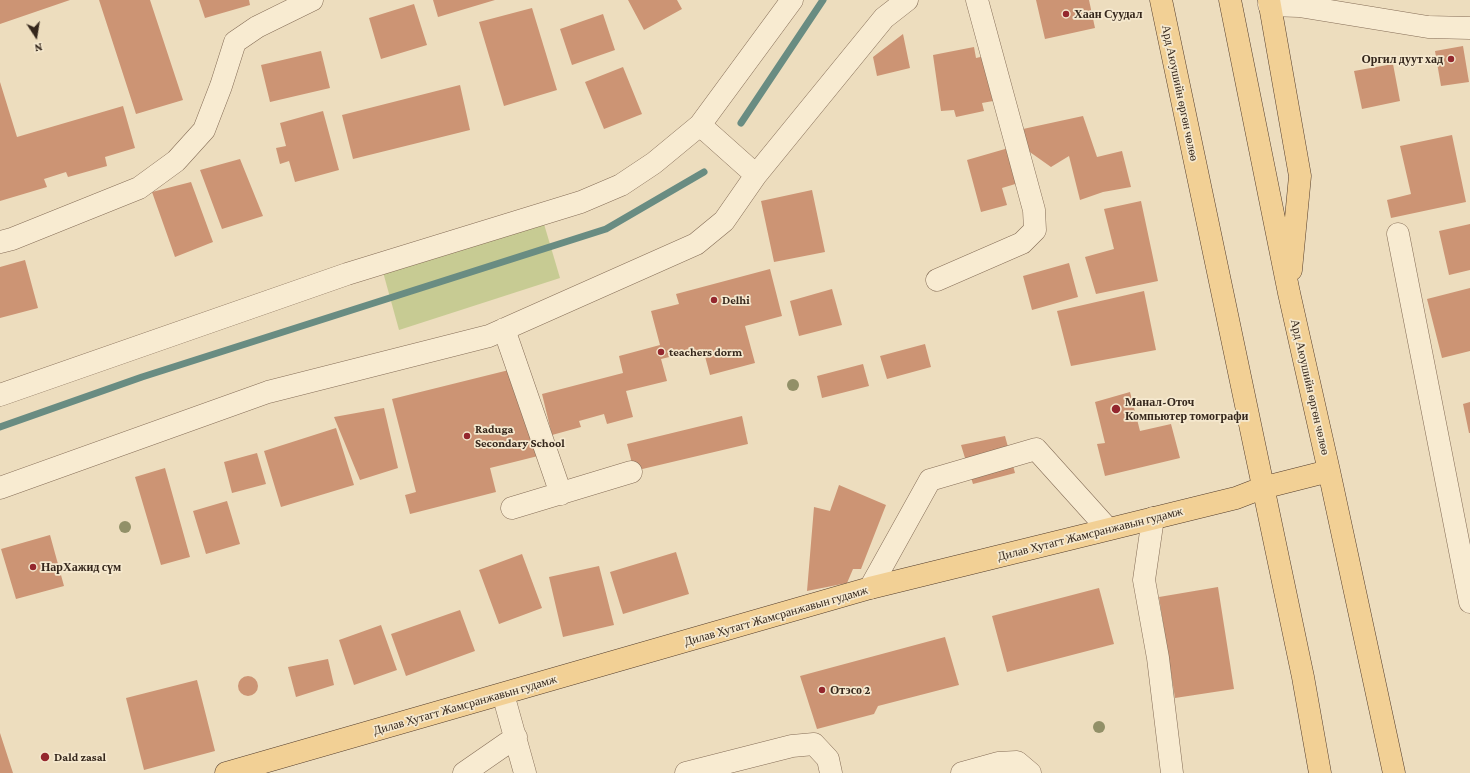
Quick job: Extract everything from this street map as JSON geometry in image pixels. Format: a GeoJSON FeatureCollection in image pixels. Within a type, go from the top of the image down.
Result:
{"type":"FeatureCollection","features":[{"type":"Feature","properties":{"kind":"main road","name":"Ард Аюушийн өргөн чөлөө"},"geometry":{"type":"LineString","coordinates":[[1160,0],[1303,677],[1320,773]]}},
{"type":"Feature","properties":{"kind":"main road","name":"Ард Аюушийн өргөн чөлөө"},"geometry":{"type":"LineString","coordinates":[[1230,0],[1289,293],[1394,773]]}},
{"type":"Feature","properties":{"kind":"main road"},"geometry":{"type":"LineString","coordinates":[[1269,2],[1300,176],[1289,293]]}},
{"type":"Feature","properties":{"kind":"main road","name":"Дилав Хутагт Жамсранжавын гудамж"},"geometry":{"type":"LineString","coordinates":[[226,773],[870,588],[1236,498],[1262,488],[1329,471]]}},
{"type":"Feature","properties":{"kind":"street"},"geometry":{"type":"LineString","coordinates":[[0,242],[12,239],[139,188],[176,162],[204,130],[221,86],[235,42],[256,27],[312,0]]}},
{"type":"Feature","properties":{"kind":"street"},"geometry":{"type":"LineString","coordinates":[[0,395],[347,274],[581,202],[621,185],[654,163],[700,125],[792,0]]}},
{"type":"Feature","properties":{"kind":"street"},"geometry":{"type":"LineString","coordinates":[[0,488],[268,392],[489,336],[696,244],[724,221],[756,175],[884,18],[907,0]]}},
{"type":"Feature","properties":{"kind":"street"},"geometry":{"type":"LineString","coordinates":[[937,280],[1022,243],[1035,230],[1034,210],[977,0]]}},
{"type":"Feature","properties":{"kind":"street"},"geometry":{"type":"LineString","coordinates":[[1269,2],[1428,27],[1470,28]]}},
{"type":"Feature","properties":{"kind":"street"},"geometry":{"type":"LineString","coordinates":[[700,125],[756,175]]}},
{"type":"Feature","properties":{"kind":"street"},"geometry":{"type":"LineString","coordinates":[[1398,234],[1470,602]]}},
{"type":"Feature","properties":{"kind":"street"},"geometry":{"type":"LineString","coordinates":[[504,329],[561,494]]}},
{"type":"Feature","properties":{"kind":"street"},"geometry":{"type":"LineString","coordinates":[[870,588],[930,480],[1036,449],[1108,529]]}},
{"type":"Feature","properties":{"kind":"street"},"geometry":{"type":"LineString","coordinates":[[512,508],[631,472]]}},
{"type":"Feature","properties":{"kind":"street"},"geometry":{"type":"LineString","coordinates":[[1153,518],[1144,580],[1158,658],[1172,773]]}},
{"type":"Feature","properties":{"kind":"street"},"geometry":{"type":"LineString","coordinates":[[503,694],[525,773]]}},
{"type":"Feature","properties":{"kind":"street"},"geometry":{"type":"LineString","coordinates":[[464,773],[516,737]]}},
{"type":"Feature","properties":{"kind":"street"},"geometry":{"type":"LineString","coordinates":[[686,773],[792,746],[814,744],[828,759],[831,773]]}},
{"type":"Feature","properties":{"kind":"street"},"geometry":{"type":"LineString","coordinates":[[962,773],[998,763],[1010,762],[1016,762],[1030,773]]}},
{"type":"Feature","properties":{"kind":"green space"},"geometry":{"type":"Polygon","coordinates":[[[544,224],[560,278],[399,330],[383,272],[544,224]]]}},
{"type":"Feature","properties":{"kind":"building"},"geometry":{"type":"Polygon","coordinates":[[[0,0],[70,0],[0,24],[0,0]]]}},
{"type":"Feature","properties":{"kind":"building"},"geometry":{"type":"Polygon","coordinates":[[[99,0],[150,0],[183,100],[136,114],[99,0]]]}},
{"type":"Feature","properties":{"kind":"building"},"geometry":{"type":"Polygon","coordinates":[[[199,0],[249,0],[250,5],[205,18],[199,0]]]}},
{"type":"Feature","properties":{"kind":"building"},"geometry":{"type":"Polygon","coordinates":[[[433,0],[495,0],[438,17],[433,0]]]}},
{"type":"Feature","properties":{"kind":"building"},"geometry":{"type":"Polygon","coordinates":[[[628,0],[677,0],[682,9],[644,30],[628,0]]]}},
{"type":"Feature","properties":{"kind":"building","name":"Хаан Суудал"},"geometry":{"type":"Polygon","coordinates":[[[1036,0],[1089,0],[1095,28],[1045,39],[1036,0]]]}},
{"type":"Feature","properties":{"kind":"building"},"geometry":{"type":"Polygon","coordinates":[[[414,4],[427,45],[381,59],[369,18],[414,4]]]}},
{"type":"Feature","properties":{"kind":"building"},"geometry":{"type":"Polygon","coordinates":[[[532,8],[557,90],[504,106],[479,22],[532,8]]]}},
{"type":"Feature","properties":{"kind":"building"},"geometry":{"type":"Polygon","coordinates":[[[603,14],[615,50],[572,65],[560,29],[603,14]]]}},
{"type":"Feature","properties":{"kind":"building"},"geometry":{"type":"Polygon","coordinates":[[[903,34],[910,68],[877,76],[873,57],[903,34]]]}},
{"type":"Feature","properties":{"kind":"building"},"geometry":{"type":"Polygon","coordinates":[[[1463,46],[1469,82],[1441,86],[1435,51],[1463,46]]]}},
{"type":"Feature","properties":{"kind":"building"},"geometry":{"type":"Polygon","coordinates":[[[974,47],[976,58],[985,56],[993,101],[982,103],[984,111],[956,117],[954,110],[941,111],[933,55],[974,47]]]}},
{"type":"Feature","properties":{"kind":"building"},"geometry":{"type":"Polygon","coordinates":[[[321,51],[330,88],[270,102],[261,65],[321,51]]]}},
{"type":"Feature","properties":{"kind":"building"},"geometry":{"type":"Polygon","coordinates":[[[1393,64],[1400,101],[1362,109],[1354,71],[1393,64]]]}},
{"type":"Feature","properties":{"kind":"building"},"geometry":{"type":"Polygon","coordinates":[[[623,67],[642,114],[604,129],[585,82],[623,67]]]}},
{"type":"Feature","properties":{"kind":"building"},"geometry":{"type":"Polygon","coordinates":[[[0,82],[17,137],[123,106],[135,148],[105,157],[107,166],[68,177],[66,172],[44,179],[47,187],[0,201],[0,82]]]}},
{"type":"Feature","properties":{"kind":"building"},"geometry":{"type":"Polygon","coordinates":[[[460,85],[470,130],[353,159],[342,115],[460,85]]]}},
{"type":"Feature","properties":{"kind":"building"},"geometry":{"type":"Polygon","coordinates":[[[323,111],[339,170],[295,182],[289,161],[280,164],[276,148],[286,146],[280,123],[323,111]]]}},
{"type":"Feature","properties":{"kind":"building"},"geometry":{"type":"Polygon","coordinates":[[[1083,116],[1097,157],[1122,151],[1131,187],[1103,192],[1080,200],[1069,156],[1051,167],[1027,150],[1023,129],[1083,116]]]}},
{"type":"Feature","properties":{"kind":"building"},"geometry":{"type":"Polygon","coordinates":[[[1452,135],[1466,202],[1391,218],[1387,200],[1411,194],[1400,146],[1452,135]]]}},
{"type":"Feature","properties":{"kind":"building"},"geometry":{"type":"Polygon","coordinates":[[[1012,147],[1022,182],[1002,188],[1007,205],[981,212],[967,160],[1012,147]]]}},
{"type":"Feature","properties":{"kind":"building"},"geometry":{"type":"Polygon","coordinates":[[[240,159],[263,216],[222,229],[200,170],[240,159]]]}},
{"type":"Feature","properties":{"kind":"building"},"geometry":{"type":"Polygon","coordinates":[[[191,182],[213,242],[175,257],[152,192],[191,182]]]}},
{"type":"Feature","properties":{"kind":"building"},"geometry":{"type":"Polygon","coordinates":[[[812,190],[825,252],[774,262],[761,201],[812,190]]]}},
{"type":"Feature","properties":{"kind":"building"},"geometry":{"type":"Polygon","coordinates":[[[1141,201],[1158,281],[1096,294],[1085,257],[1114,249],[1104,209],[1141,201]]]}},
{"type":"Feature","properties":{"kind":"building"},"geometry":{"type":"Polygon","coordinates":[[[1470,224],[1470,270],[1449,275],[1439,231],[1470,224]]]}},
{"type":"Feature","properties":{"kind":"building"},"geometry":{"type":"Polygon","coordinates":[[[25,260],[38,308],[0,318],[0,267],[25,260]]]}},
{"type":"Feature","properties":{"kind":"building"},"geometry":{"type":"Polygon","coordinates":[[[1069,263],[1078,297],[1032,310],[1023,276],[1069,263]]]}},
{"type":"Feature","properties":{"kind":"building","name":"teachers dorm"},"geometry":{"type":"Polygon","coordinates":[[[770,269],[782,316],[745,326],[755,363],[710,375],[703,349],[661,359],[667,381],[626,391],[633,417],[607,424],[604,414],[579,421],[581,427],[552,435],[542,394],[623,373],[619,356],[660,345],[651,311],[679,304],[676,294],[770,269]]]}},
{"type":"Feature","properties":{"kind":"building"},"geometry":{"type":"Polygon","coordinates":[[[1470,288],[1470,351],[1442,358],[1427,299],[1470,288]]]}},
{"type":"Feature","properties":{"kind":"building"},"geometry":{"type":"Polygon","coordinates":[[[832,289],[842,325],[799,336],[790,301],[832,289]]]}},
{"type":"Feature","properties":{"kind":"building"},"geometry":{"type":"Polygon","coordinates":[[[1144,291],[1156,350],[1071,366],[1057,311],[1144,291]]]}},
{"type":"Feature","properties":{"kind":"building"},"geometry":{"type":"Polygon","coordinates":[[[925,344],[931,367],[887,379],[880,356],[925,344]]]}},
{"type":"Feature","properties":{"kind":"building"},"geometry":{"type":"Polygon","coordinates":[[[863,364],[869,386],[822,398],[817,376],[863,364]]]}},
{"type":"Feature","properties":{"kind":"building","name":"Raduga Secondary School"},"geometry":{"type":"Polygon","coordinates":[[[517,368],[538,456],[490,468],[496,492],[410,514],[405,495],[416,492],[392,399],[517,368]]]}},
{"type":"Feature","properties":{"kind":"building"},"geometry":{"type":"Polygon","coordinates":[[[1130,392],[1140,431],[1171,424],[1180,458],[1105,476],[1097,444],[1105,443],[1095,402],[1130,392]]]}},
{"type":"Feature","properties":{"kind":"building"},"geometry":{"type":"Polygon","coordinates":[[[1470,402],[1470,433],[1469,433],[1463,404],[1470,402]]]}},
{"type":"Feature","properties":{"kind":"building"},"geometry":{"type":"Polygon","coordinates":[[[384,408],[398,468],[360,480],[334,417],[384,408]]]}},
{"type":"Feature","properties":{"kind":"building"},"geometry":{"type":"Polygon","coordinates":[[[742,416],[748,444],[634,471],[627,444],[742,416]]]}},
{"type":"Feature","properties":{"kind":"building"},"geometry":{"type":"Polygon","coordinates":[[[336,428],[354,485],[281,507],[264,451],[336,428]]]}},
{"type":"Feature","properties":{"kind":"building"},"geometry":{"type":"Polygon","coordinates":[[[1005,436],[1015,473],[973,484],[961,445],[1005,436]]]}},
{"type":"Feature","properties":{"kind":"building"},"geometry":{"type":"Polygon","coordinates":[[[257,453],[266,484],[232,493],[224,462],[257,453]]]}},
{"type":"Feature","properties":{"kind":"building"},"geometry":{"type":"Polygon","coordinates":[[[165,468],[190,557],[161,565],[135,477],[165,468]]]}},
{"type":"Feature","properties":{"kind":"building"},"geometry":{"type":"Polygon","coordinates":[[[839,485],[886,505],[861,569],[853,569],[847,583],[807,591],[814,507],[830,511],[839,485]]]}},
{"type":"Feature","properties":{"kind":"building"},"geometry":{"type":"Polygon","coordinates":[[[227,501],[240,544],[206,554],[193,511],[227,501]]]}},
{"type":"Feature","properties":{"kind":"building","name":"НарХажид сүм"},"geometry":{"type":"Polygon","coordinates":[[[50,535],[64,586],[16,599],[1,549],[50,535]]]}},
{"type":"Feature","properties":{"kind":"building"},"geometry":{"type":"Polygon","coordinates":[[[676,552],[689,594],[623,614],[610,572],[676,552]]]}},
{"type":"Feature","properties":{"kind":"building"},"geometry":{"type":"Polygon","coordinates":[[[522,554],[542,608],[499,624],[479,570],[522,554]]]}},
{"type":"Feature","properties":{"kind":"building"},"geometry":{"type":"Polygon","coordinates":[[[599,566],[614,625],[563,637],[549,577],[599,566]]]}},
{"type":"Feature","properties":{"kind":"building"},"geometry":{"type":"Polygon","coordinates":[[[1218,587],[1234,689],[1175,698],[1159,597],[1218,587]]]}},
{"type":"Feature","properties":{"kind":"building"},"geometry":{"type":"Polygon","coordinates":[[[1099,588],[1114,644],[1007,672],[992,616],[1099,588]]]}},
{"type":"Feature","properties":{"kind":"building"},"geometry":{"type":"Polygon","coordinates":[[[460,610],[475,651],[406,676],[391,634],[460,610]]]}},
{"type":"Feature","properties":{"kind":"building"},"geometry":{"type":"Polygon","coordinates":[[[381,625],[397,670],[354,685],[339,640],[381,625]]]}},
{"type":"Feature","properties":{"kind":"building"},"geometry":{"type":"Polygon","coordinates":[[[945,637],[959,685],[878,706],[874,714],[817,729],[800,676],[945,637]]]}},
{"type":"Feature","properties":{"kind":"building"},"geometry":{"type":"Polygon","coordinates":[[[328,659],[334,685],[296,697],[288,667],[328,659]]]}},
{"type":"Feature","properties":{"kind":"building"},"geometry":{"type":"Polygon","coordinates":[[[248,676],[255,679],[258,686],[255,693],[248,696],[241,693],[238,686],[241,679],[248,676]]]}},
{"type":"Feature","properties":{"kind":"building"},"geometry":{"type":"Polygon","coordinates":[[[197,680],[215,751],[144,770],[126,698],[197,680]]]}},
{"type":"Feature","properties":{"kind":"building"},"geometry":{"type":"Polygon","coordinates":[[[0,733],[13,773],[0,773],[0,733]]]}},
{"type":"Feature","properties":{"kind":"waterway"},"geometry":{"type":"LineString","coordinates":[[741,123],[823,0]]}},
{"type":"Feature","properties":{"kind":"waterway"},"geometry":{"type":"LineString","coordinates":[[0,427],[142,377],[606,229],[704,172]]}},
{"type":"Feature","properties":{"kind":"place","name":"Хаан Суудал"},"geometry":{"type":"Point","coordinates":[1066,14]}},
{"type":"Feature","properties":{"kind":"place","name":"Оргил дуут хад"},"geometry":{"type":"Point","coordinates":[1451,59]}},
{"type":"Feature","properties":{"kind":"place","name":"Delhi"},"geometry":{"type":"Point","coordinates":[714,300]}},
{"type":"Feature","properties":{"kind":"place","name":"teachers dorm"},"geometry":{"type":"Point","coordinates":[661,352]}},
{"type":"Feature","properties":{"kind":"place","name":"Манал-Оточ Компьютер томографи"},"geometry":{"type":"Point","coordinates":[1116,409]}},
{"type":"Feature","properties":{"kind":"place","name":"Raduga Secondary School"},"geometry":{"type":"Point","coordinates":[467,436]}},
{"type":"Feature","properties":{"kind":"place","name":"НарХажид сүм"},"geometry":{"type":"Point","coordinates":[33,567]}},
{"type":"Feature","properties":{"kind":"place","name":"Отэсо 2"},"geometry":{"type":"Point","coordinates":[822,690]}},
{"type":"Feature","properties":{"kind":"place","name":"Dald zasal"},"geometry":{"type":"Point","coordinates":[45,757]}}]}
